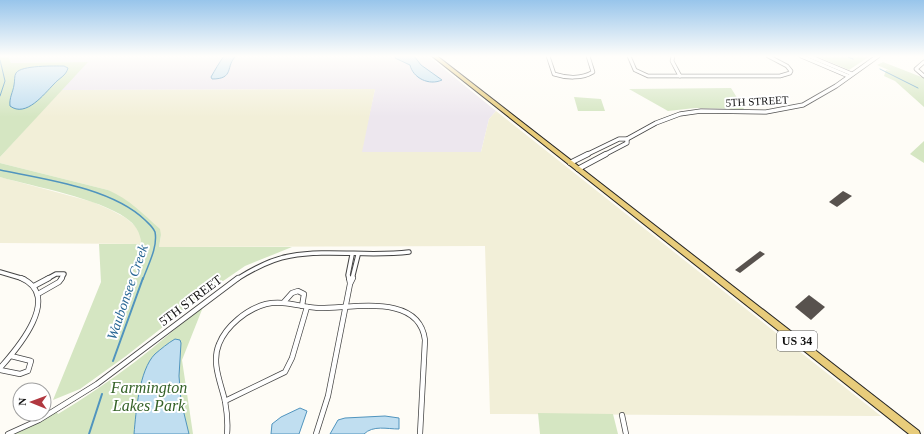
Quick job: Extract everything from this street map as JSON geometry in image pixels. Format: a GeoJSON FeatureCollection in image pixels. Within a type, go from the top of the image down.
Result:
{"type":"FeatureCollection","features":[{"type":"Feature","properties":{"kind":"main road","name":"US 34"},"geometry":{"type":"LineString","coordinates":[[460,76],[916,434]]}},
{"type":"Feature","properties":{"kind":"street","name":"5TH STREET"},"geometry":{"type":"LineString","coordinates":[[570,164],[619,139],[627,139],[665,119],[688,112],[754,112],[792,108],[814,100],[848,76]]}},
{"type":"Feature","properties":{"kind":"street","name":"5TH STREET"},"geometry":{"type":"LineString","coordinates":[[578,170],[627,143],[627,139]]}},
{"type":"Feature","properties":{"kind":"street","name":"5TH STREET"},"geometry":{"type":"LineString","coordinates":[[8,434],[56,412],[85,393],[233,281],[250,270],[288,256],[393,254],[409,252]]}},
{"type":"Feature","properties":{"kind":"street"},"geometry":{"type":"LineString","coordinates":[[350,284],[348,275],[352,255]]}},
{"type":"Feature","properties":{"kind":"street"},"geometry":{"type":"LineString","coordinates":[[316,434],[328,396],[350,284],[354,275],[358,255]]}},
{"type":"Feature","properties":{"kind":"street"},"geometry":{"type":"LineString","coordinates":[[0,272],[16,275],[34,286],[38,294],[38,308],[33,324],[23,342],[10,356],[0,369],[17,375],[24,373],[29,368],[31,361],[10,356]]}},
{"type":"Feature","properties":{"kind":"street"},"geometry":{"type":"LineString","coordinates":[[34,286],[56,274],[64,274],[59,282],[38,294]]}},
{"type":"Feature","properties":{"kind":"street"},"geometry":{"type":"LineString","coordinates":[[284,302],[292,293],[298,291],[304,294],[302,306]]}},
{"type":"Feature","properties":{"kind":"street"},"geometry":{"type":"LineString","coordinates":[[227,434],[225,401],[215,362],[217,349],[223,337],[239,318],[266,304],[284,302],[307,307],[399,309],[407,312],[420,323],[424,329],[425,340],[420,434]]}},
{"type":"Feature","properties":{"kind":"street"},"geometry":{"type":"LineString","coordinates":[[225,401],[284,372],[292,358],[307,307]]}},
{"type":"Feature","properties":{"kind":"street"},"geometry":{"type":"LineString","coordinates":[[622,416],[626,434]]}},
{"type":"Feature","properties":{"kind":"shaded area"},"geometry":{"type":"Polygon","coordinates":[[[74,76],[453,76],[496,111],[489,119],[481,152],[361,152],[375,89],[61,90],[74,76]]]}},
{"type":"Feature","properties":{"kind":"shaded area"},"geometry":{"type":"Polygon","coordinates":[[[375,89],[362,152],[481,152],[489,119],[496,111],[881,416],[490,414],[485,246],[159,247],[161,235],[108,190],[0,163],[0,157],[61,90],[375,89]]]}},
{"type":"Feature","properties":{"kind":"shaded area"},"geometry":{"type":"Polygon","coordinates":[[[0,177],[93,202],[111,210],[126,218],[135,226],[140,234],[141,244],[0,243],[0,177]]]}},
{"type":"Feature","properties":{"kind":"green space"},"geometry":{"type":"Polygon","coordinates":[[[0,76],[75,76],[0,157],[0,76]]]}},
{"type":"Feature","properties":{"kind":"green space"},"geometry":{"type":"Polygon","coordinates":[[[885,76],[920,76],[924,78],[924,107],[895,81],[885,76]]]}},
{"type":"Feature","properties":{"kind":"green space"},"geometry":{"type":"Polygon","coordinates":[[[731,88],[744,109],[695,108],[668,111],[629,89],[731,88]]]}},
{"type":"Feature","properties":{"kind":"green space"},"geometry":{"type":"Polygon","coordinates":[[[574,97],[601,99],[605,111],[578,111],[574,97]]]}},
{"type":"Feature","properties":{"kind":"green space"},"geometry":{"type":"Polygon","coordinates":[[[924,141],[924,163],[910,154],[924,141]]]}},
{"type":"Feature","properties":{"kind":"green space"},"geometry":{"type":"Polygon","coordinates":[[[0,163],[108,190],[116,194],[136,207],[160,229],[161,235],[159,247],[292,247],[245,266],[210,290],[126,356],[80,389],[53,400],[101,282],[99,244],[141,244],[140,236],[135,226],[129,220],[114,211],[83,199],[0,177],[0,163]]]}},
{"type":"Feature","properties":{"kind":"green space","name":"Farmington Lakes Park"},"geometry":{"type":"Polygon","coordinates":[[[205,302],[182,360],[193,434],[8,434],[33,422],[52,422],[52,413],[56,411],[58,414],[116,376],[153,348],[205,302]]]}},
{"type":"Feature","properties":{"kind":"green space"},"geometry":{"type":"Polygon","coordinates":[[[538,413],[613,414],[618,434],[540,434],[538,413]]]}},
{"type":"Feature","properties":{"kind":"water"},"geometry":{"type":"Polygon","coordinates":[[[15,76],[63,76],[40,99],[22,109],[16,109],[10,106],[10,100],[14,88],[15,76]]]}},
{"type":"Feature","properties":{"kind":"water"},"geometry":{"type":"Polygon","coordinates":[[[211,76],[225,76],[212,79],[211,76]]]}},
{"type":"Feature","properties":{"kind":"water"},"geometry":{"type":"Polygon","coordinates":[[[417,76],[437,76],[442,80],[432,82],[422,80],[417,76]]]}},
{"type":"Feature","properties":{"kind":"water"},"geometry":{"type":"Polygon","coordinates":[[[175,339],[180,340],[181,343],[179,376],[181,401],[189,434],[134,434],[139,392],[145,370],[155,354],[175,339]]]}},
{"type":"Feature","properties":{"kind":"water"},"geometry":{"type":"Polygon","coordinates":[[[300,408],[307,411],[299,434],[271,434],[272,424],[281,417],[300,408]]]}},
{"type":"Feature","properties":{"kind":"water"},"geometry":{"type":"Polygon","coordinates":[[[385,416],[399,418],[399,429],[376,428],[364,434],[330,434],[338,420],[345,418],[385,416]]]}},
{"type":"Feature","properties":{"kind":"building"},"geometry":{"type":"Polygon","coordinates":[[[843,191],[852,196],[837,207],[829,202],[843,191]]]}},
{"type":"Feature","properties":{"kind":"building"},"geometry":{"type":"Polygon","coordinates":[[[760,251],[765,254],[740,273],[735,270],[760,251]]]}},
{"type":"Feature","properties":{"kind":"building"},"geometry":{"type":"Polygon","coordinates":[[[809,295],[825,307],[811,320],[795,307],[809,295]]]}},
{"type":"Feature","properties":{"kind":"waterway","name":"Waubonsee Creek"},"geometry":{"type":"LineString","coordinates":[[0,96],[5,81],[4,76]]}},
{"type":"Feature","properties":{"kind":"waterway"},"geometry":{"type":"LineString","coordinates":[[895,76],[918,88]]}},
{"type":"Feature","properties":{"kind":"waterway","name":"Waubonsee Creek"},"geometry":{"type":"LineString","coordinates":[[0,170],[77,186],[115,200],[131,209],[145,220],[155,232],[156,238],[154,250],[143,279]]}},
{"type":"Feature","properties":{"kind":"waterway","name":"Waubonsee Creek"},"geometry":{"type":"LineString","coordinates":[[113,361],[143,278]]}},
{"type":"Feature","properties":{"kind":"waterway","name":"Waubonsee Creek"},"geometry":{"type":"LineString","coordinates":[[89,434],[102,394]]}}]}
